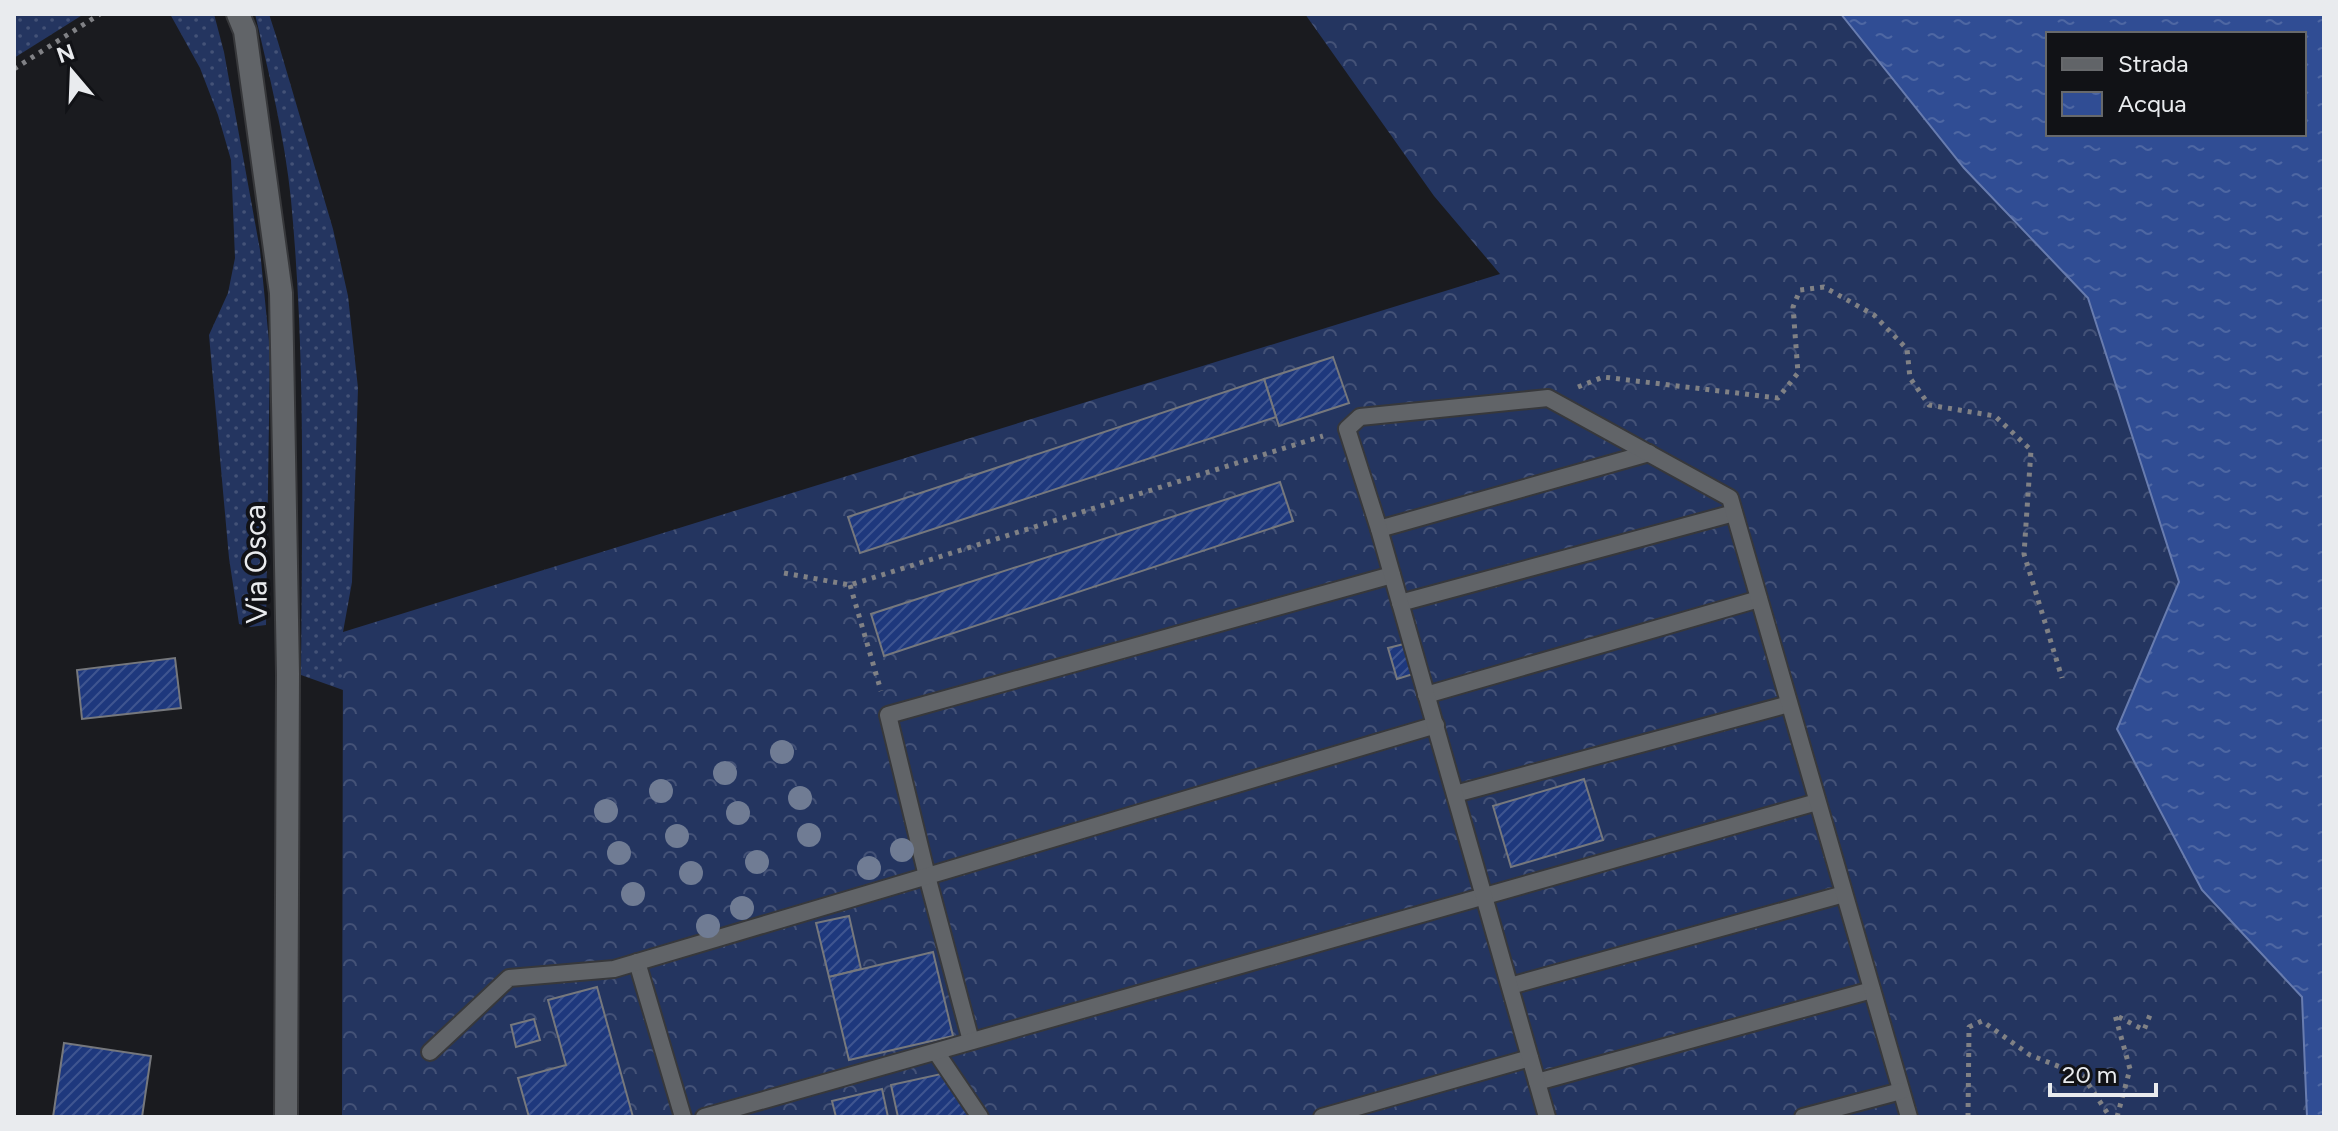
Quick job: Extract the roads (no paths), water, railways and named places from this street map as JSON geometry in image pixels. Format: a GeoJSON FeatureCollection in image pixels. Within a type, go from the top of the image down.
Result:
{"type":"FeatureCollection","features":[{"type":"Feature","properties":{"kind":"street","name":"Via Osca"},"geometry":{"type":"LineString","coordinates":[[238,14],[245,31],[281,293],[288,674],[286,1117]]}},
{"type":"Feature","properties":{"kind":"lane"},"geometry":{"type":"LineString","coordinates":[[1547,1117],[1436,725],[1347,429],[1360,417],[1548,398],[1730,498],[1909,1117]]}},
{"type":"Feature","properties":{"kind":"lane"},"geometry":{"type":"LineString","coordinates":[[1379,529],[1649,453]]}},
{"type":"Feature","properties":{"kind":"lane"},"geometry":{"type":"LineString","coordinates":[[1400,603],[1734,513]]}},
{"type":"Feature","properties":{"kind":"lane"},"geometry":{"type":"LineString","coordinates":[[971,1041],[888,715],[1392,575]]}},
{"type":"Feature","properties":{"kind":"lane"},"geometry":{"type":"LineString","coordinates":[[1426,695],[1759,599]]}},
{"type":"Feature","properties":{"kind":"lane"},"geometry":{"type":"LineString","coordinates":[[1455,794],[1789,704]]}},
{"type":"Feature","properties":{"kind":"lane"},"geometry":{"type":"LineString","coordinates":[[430,1052],[509,978],[614,969],[1436,725]]}},
{"type":"Feature","properties":{"kind":"lane"},"geometry":{"type":"LineString","coordinates":[[704,1117],[1817,802]]}},
{"type":"Feature","properties":{"kind":"lane"},"geometry":{"type":"LineString","coordinates":[[1510,986],[1844,894]]}},
{"type":"Feature","properties":{"kind":"lane"},"geometry":{"type":"LineString","coordinates":[[637,962],[683,1117]]}},
{"type":"Feature","properties":{"kind":"lane"},"geometry":{"type":"LineString","coordinates":[[1537,1082],[1872,990]]}},
{"type":"Feature","properties":{"kind":"lane"},"geometry":{"type":"LineString","coordinates":[[936,1052],[980,1117]]}},
{"type":"Feature","properties":{"kind":"lane"},"geometry":{"type":"LineString","coordinates":[[1322,1117],[1530,1058]]}},
{"type":"Feature","properties":{"kind":"lane"},"geometry":{"type":"LineString","coordinates":[[1803,1117],[1901,1091]]}},
{"type":"Feature","properties":{"kind":"water"},"geometry":{"type":"Polygon","coordinates":[[[1841,14],[2324,14],[2324,1117],[2307,1117],[2302,997],[2202,890],[2117,729],[2179,582],[2088,298],[1964,168],[1841,14]]]}}]}
